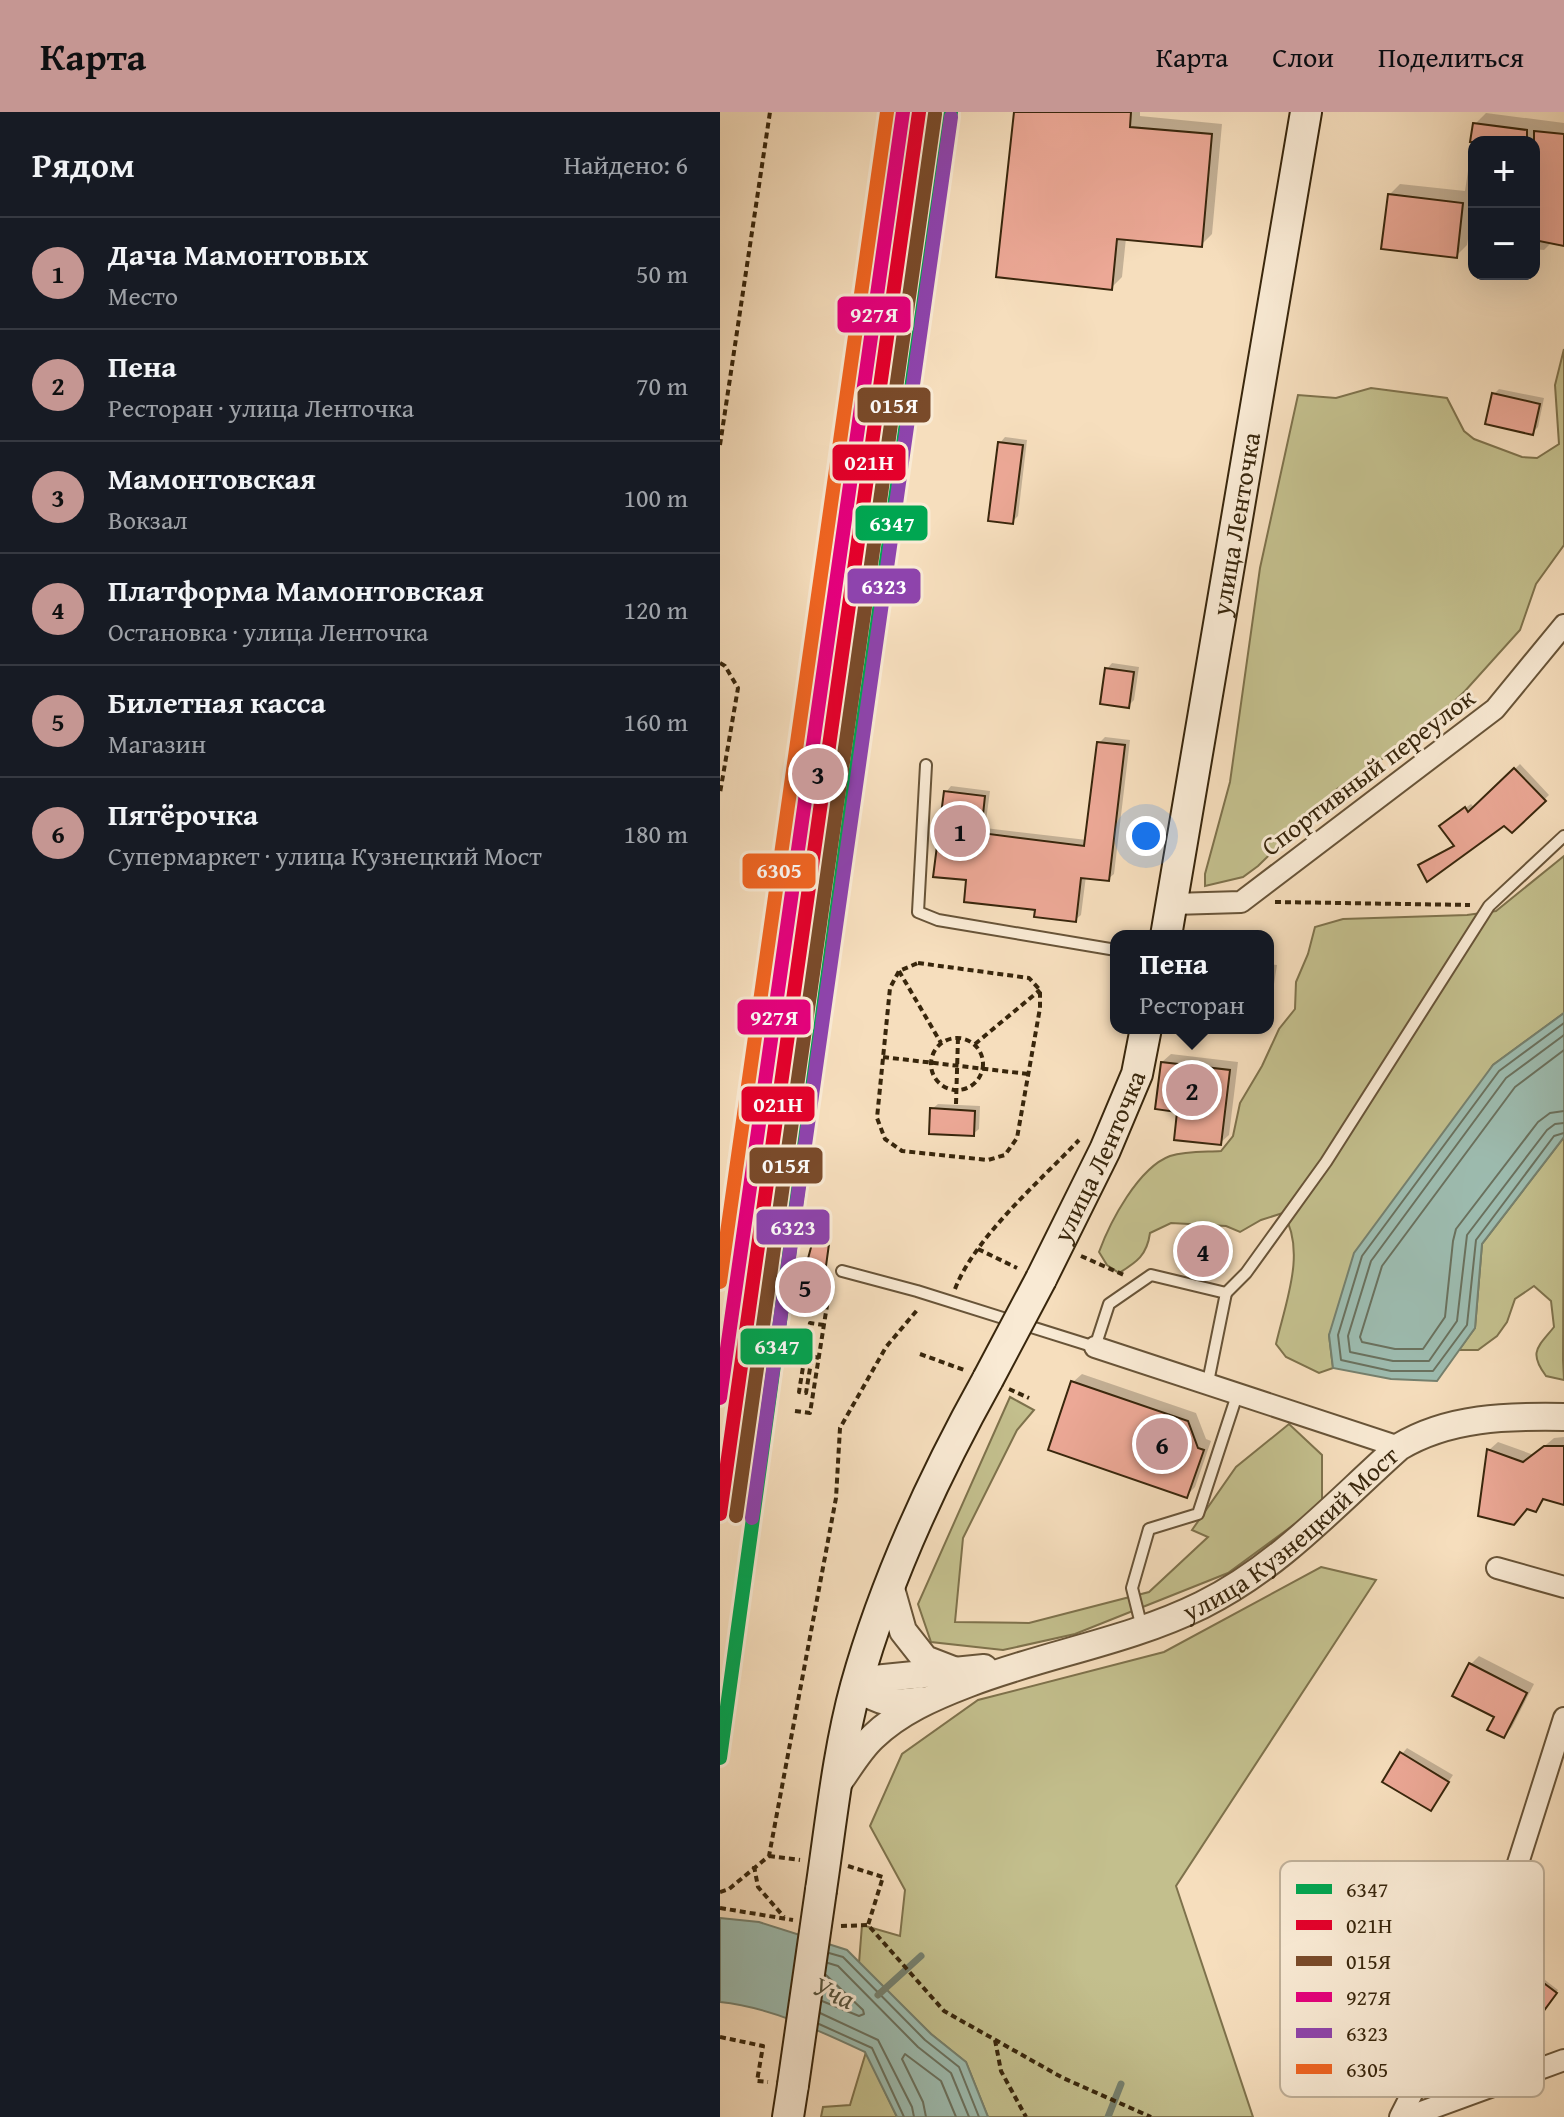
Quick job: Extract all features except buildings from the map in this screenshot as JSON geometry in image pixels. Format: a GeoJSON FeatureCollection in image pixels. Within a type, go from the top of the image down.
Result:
{"type":"FeatureCollection","features":[{"type":"Feature","properties":{"kind":"main road","name":"улица Ленточка"},"geometry":{"type":"LineString","coordinates":[[1167,930],[1306,112]]}},
{"type":"Feature","properties":{"kind":"main road","name":"улица Ленточка"},"geometry":{"type":"LineString","coordinates":[[788,2117],[836,1786],[856,1687],[890,1585],[943,1460],[1076,1211],[1131,1087],[1144,1034]]}},
{"type":"Feature","properties":{"kind":"street","name":"Спортивный переулок"},"geometry":{"type":"LineString","coordinates":[[1241,902],[1495,709],[1564,625]]}},
{"type":"Feature","properties":{"kind":"street"},"geometry":{"type":"LineString","coordinates":[[1173,904],[1241,902]]}},
{"type":"Feature","properties":{"kind":"street"},"geometry":{"type":"LineString","coordinates":[[1095,1347],[1399,1447]]}},
{"type":"Feature","properties":{"kind":"street","name":"улица Кузнецкий Мост"},"geometry":{"type":"LineString","coordinates":[[1015,1665],[1142,1630],[1203,1605],[1258,1572],[1290,1548],[1399,1447],[1419,1435],[1444,1426],[1514,1416],[1564,1417]]}},
{"type":"Feature","properties":{"kind":"street"},"geometry":{"type":"LineString","coordinates":[[1497,1568],[1564,1587]]}},
{"type":"Feature","properties":{"kind":"street"},"geometry":{"type":"LineString","coordinates":[[890,1585],[903,1631],[925,1659],[956,1671]]}},
{"type":"Feature","properties":{"kind":"street"},"geometry":{"type":"LineString","coordinates":[[856,1687],[874,1679],[1015,1665]]}},
{"type":"Feature","properties":{"kind":"street"},"geometry":{"type":"LineString","coordinates":[[836,1786],[871,1738],[929,1699],[1015,1665]]}},
{"type":"Feature","properties":{"kind":"street"},"geometry":{"type":"LineString","coordinates":[[856,1687],[874,1699],[891,1703],[929,1699]]}},
{"type":"Feature","properties":{"kind":"street"},"geometry":{"type":"LineString","coordinates":[[1519,1861],[1564,1718]]}},
{"type":"Feature","properties":{"kind":"street"},"geometry":{"type":"LineString","coordinates":[[1544,2067],[1564,2060]]}},
{"type":"Feature","properties":{"kind":"street"},"geometry":{"type":"LineString","coordinates":[[1400,2117],[1410,2097]]}},
{"type":"Feature","properties":{"kind":"street"},"geometry":{"type":"LineString","coordinates":[[1408,2117],[1463,2097]]}},
{"type":"Feature","properties":{"kind":"lane"},"geometry":{"type":"LineString","coordinates":[[926,765],[918,912],[938,920],[1110,949]]}},
{"type":"Feature","properties":{"kind":"lane"},"geometry":{"type":"LineString","coordinates":[[1208,1382],[1226,1293],[1246,1273],[1326,1162],[1489,906],[1564,836]]}},
{"type":"Feature","properties":{"kind":"lane"},"geometry":{"type":"LineString","coordinates":[[842,1271],[1095,1347],[1109,1304],[1151,1275],[1226,1293]]}},
{"type":"Feature","properties":{"kind":"lane"},"geometry":{"type":"LineString","coordinates":[[1142,1630],[1132,1588],[1149,1529],[1198,1514],[1238,1392]]}},
{"type":"Feature","properties":{"kind":"path"},"geometry":{"type":"LineString","coordinates":[[720,445],[770,112]]}},
{"type":"Feature","properties":{"kind":"path"},"geometry":{"type":"LineString","coordinates":[[720,663],[738,688],[720,793]]}},
{"type":"Feature","properties":{"kind":"path"},"geometry":{"type":"LineString","coordinates":[[1241,902],[1489,906]]}},
{"type":"Feature","properties":{"kind":"path"},"geometry":{"type":"LineString","coordinates":[[918,963],[1029,978],[1040,990],[1040,1008],[1017,1138],[1005,1155],[988,1160],[902,1151],[885,1139],[877,1118],[890,988],[899,971],[918,963]]}},
{"type":"Feature","properties":{"kind":"path"},"geometry":{"type":"LineString","coordinates":[[899,971],[941,1043]]}},
{"type":"Feature","properties":{"kind":"path"},"geometry":{"type":"LineString","coordinates":[[975,1044],[1040,990]]}},
{"type":"Feature","properties":{"kind":"path"},"geometry":{"type":"LineString","coordinates":[[956,1104],[958,1037]]}},
{"type":"Feature","properties":{"kind":"path"},"geometry":{"type":"LineString","coordinates":[[958,1037],[975,1044],[981,1052],[983,1069],[973,1085],[956,1091],[934,1078],[931,1062],[934,1050],[941,1043],[958,1037]]}},
{"type":"Feature","properties":{"kind":"path"},"geometry":{"type":"LineString","coordinates":[[883,1057],[1028,1074]]}},
{"type":"Feature","properties":{"kind":"path"},"geometry":{"type":"LineString","coordinates":[[951,1302],[963,1268],[1017,1204],[1080,1139],[1092,1144]]}},
{"type":"Feature","properties":{"kind":"path"},"geometry":{"type":"LineString","coordinates":[[720,1256],[722,1238]]}},
{"type":"Feature","properties":{"kind":"path"},"geometry":{"type":"LineString","coordinates":[[978,1249],[1041,1279]]}},
{"type":"Feature","properties":{"kind":"path"},"geometry":{"type":"LineString","coordinates":[[1080,1256],[1112,1271]]}},
{"type":"Feature","properties":{"kind":"path"},"geometry":{"type":"LineString","coordinates":[[765,1333],[773,1269]]}},
{"type":"Feature","properties":{"kind":"path"},"geometry":{"type":"LineString","coordinates":[[795,1411],[810,1413],[833,1271],[842,1271]]}},
{"type":"Feature","properties":{"kind":"path"},"geometry":{"type":"LineString","coordinates":[[769,1856],[836,1498],[840,1428],[886,1347],[930,1295]]}},
{"type":"Feature","properties":{"kind":"path"},"geometry":{"type":"LineString","coordinates":[[819,1358],[812,1356],[806,1393],[799,1392],[810,1323],[824,1325]]}},
{"type":"Feature","properties":{"kind":"path"},"geometry":{"type":"LineString","coordinates":[[920,1354],[988,1379]]}},
{"type":"Feature","properties":{"kind":"path"},"geometry":{"type":"LineString","coordinates":[[720,1892],[729,1889],[769,1856],[807,1861]]}},
{"type":"Feature","properties":{"kind":"path"},"geometry":{"type":"LineString","coordinates":[[843,1865],[883,1877],[868,1925],[944,2011],[1063,2078],[1151,2117]]}},
{"type":"Feature","properties":{"kind":"path"},"geometry":{"type":"LineString","coordinates":[[754,1866],[758,1887],[785,1918]]}},
{"type":"Feature","properties":{"kind":"path"},"geometry":{"type":"LineString","coordinates":[[720,2037],[763,2046],[757,2081]]}},
{"type":"Feature","properties":{"kind":"path"},"geometry":{"type":"LineString","coordinates":[[995,2040],[1001,2071],[1026,2117]]}},
{"type":"Feature","properties":{"kind":"shaded area"},"geometry":{"type":"Polygon","coordinates":[[[1564,349],[1564,545],[1536,584],[1520,630],[1465,691],[1421,733],[1337,789],[1258,866],[1243,877],[1205,886],[1205,874],[1230,782],[1260,568],[1298,395],[1336,398],[1371,388],[1447,398],[1464,431],[1474,439],[1522,457],[1537,458],[1559,444],[1555,385],[1564,349]]]}},
{"type":"Feature","properties":{"kind":"shaded area"},"geometry":{"type":"Polygon","coordinates":[[[1564,856],[1564,1013],[1493,1065],[1329,1335],[1333,1368],[1319,1373],[1286,1357],[1276,1344],[1294,1261],[1290,1228],[1283,1213],[1261,1220],[1240,1232],[1226,1226],[1171,1223],[1150,1233],[1144,1252],[1119,1273],[1107,1265],[1099,1252],[1104,1240],[1127,1197],[1147,1172],[1170,1156],[1221,1151],[1233,1136],[1240,1103],[1279,1029],[1295,1009],[1296,982],[1315,927],[1343,919],[1467,915],[1496,911],[1564,856]]]}},
{"type":"Feature","properties":{"kind":"shaded area"},"geometry":{"type":"Polygon","coordinates":[[[1564,1137],[1564,1380],[1546,1376],[1537,1361],[1537,1350],[1554,1327],[1551,1301],[1534,1286],[1515,1299],[1507,1322],[1497,1336],[1478,1350],[1459,1350],[1475,1328],[1482,1244],[1564,1137]]]}},
{"type":"Feature","properties":{"kind":"shaded area"},"geometry":{"type":"Polygon","coordinates":[[[1010,1397],[1034,1410],[1017,1430],[963,1538],[955,1622],[1029,1623],[1149,1592],[1208,1537],[1192,1530],[1236,1467],[1289,1424],[1322,1455],[1322,1504],[1228,1573],[1075,1634],[1003,1650],[931,1642],[918,1604],[1010,1397]]]}},
{"type":"Feature","properties":{"kind":"shaded area"},"geometry":{"type":"Polygon","coordinates":[[[1321,1567],[1376,1580],[1176,1886],[1253,2117],[988,2117],[966,2062],[931,2034],[859,1963],[862,1925],[900,1936],[905,1890],[870,1826],[902,1754],[978,1700],[1164,1652],[1321,1567]]]}},
{"type":"Feature","properties":{"kind":"shaded area"},"geometry":{"type":"Polygon","coordinates":[[[866,2052],[897,2117],[821,2117],[823,2107],[850,2105],[866,2052]]]}},
{"type":"Feature","properties":{"kind":"water"},"geometry":{"type":"Polygon","coordinates":[[[1564,1013],[1564,1137],[1482,1244],[1475,1328],[1437,1381],[1391,1379],[1333,1368],[1329,1335],[1354,1253],[1493,1065],[1564,1013]]]}},
{"type":"Feature","properties":{"kind":"water","name":"Уча"},"geometry":{"type":"Polygon","coordinates":[[[720,1918],[759,1922],[847,1950],[931,2034],[966,2062],[988,2117],[897,2117],[865,2052],[776,2014],[720,2002],[720,1918]]]}},
{"type":"Feature","properties":{"kind":"waterway"},"geometry":{"type":"LineString","coordinates":[[878,1995],[921,1956]]}},
{"type":"Feature","properties":{"kind":"waterway"},"geometry":{"type":"LineString","coordinates":[[1108,2117],[1121,2084]]}},
{"type":"Feature","properties":{"kind":"transit line","name":"6305"},"geometry":{"type":"LineString","coordinates":[[720,1282],[887,112]]}},
{"type":"Feature","properties":{"kind":"transit line","name":"927Я"},"geometry":{"type":"LineString","coordinates":[[720,1398],[903,112]]}},
{"type":"Feature","properties":{"kind":"transit line","name":"021Н"},"geometry":{"type":"LineString","coordinates":[[720,1514],[919,112]]}},
{"type":"Feature","properties":{"kind":"transit line","name":"6347"},"geometry":{"type":"LineString","coordinates":[[720,1758],[854,783],[951,112]]}},
{"type":"Feature","properties":{"kind":"transit line","name":"015Я"},"geometry":{"type":"LineString","coordinates":[[736,1516],[935,114]]}},
{"type":"Feature","properties":{"kind":"transit line","name":"6323"},"geometry":{"type":"LineString","coordinates":[[752,1518],[951,117]]}},
{"type":"Feature","properties":{"kind":"place","name":"Мамонтовская"},"geometry":{"type":"Point","coordinates":[818,774]}},
{"type":"Feature","properties":{"kind":"place","name":"Дача Мамонтовых"},"geometry":{"type":"Point","coordinates":[960,831]}},
{"type":"Feature","properties":{"kind":"place","name":"Пена"},"geometry":{"type":"Point","coordinates":[1192,1090]}},
{"type":"Feature","properties":{"kind":"place","name":"Платформа Мамонтовская"},"geometry":{"type":"Point","coordinates":[1203,1251]}},
{"type":"Feature","properties":{"kind":"place","name":"Билетная касса"},"geometry":{"type":"Point","coordinates":[805,1287]}},
{"type":"Feature","properties":{"kind":"place","name":"Пятёрочка"},"geometry":{"type":"Point","coordinates":[1162,1444]}}]}
